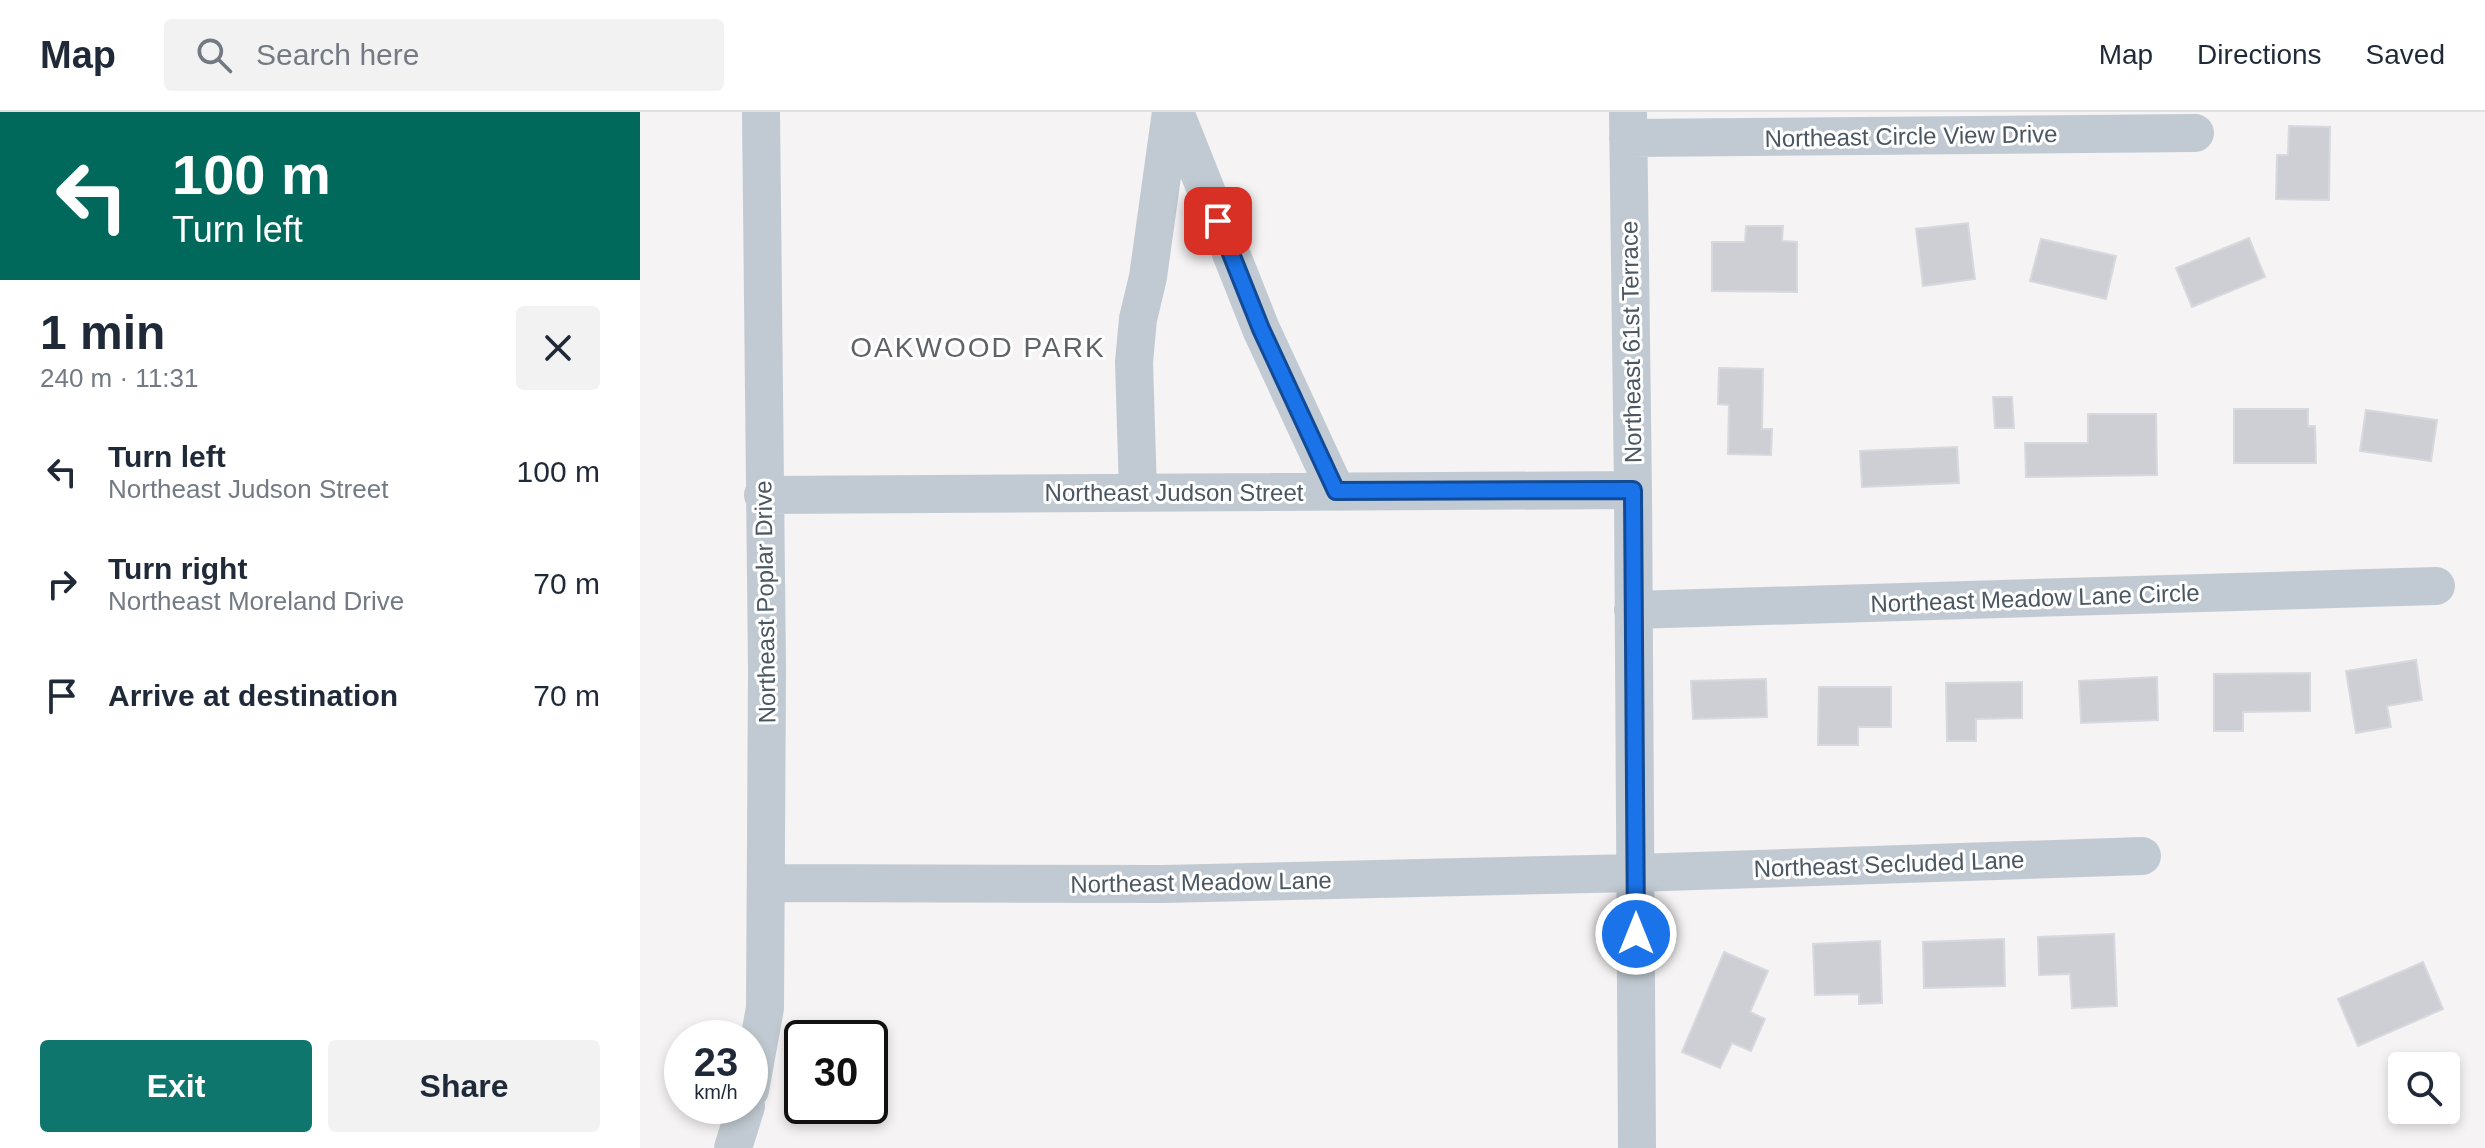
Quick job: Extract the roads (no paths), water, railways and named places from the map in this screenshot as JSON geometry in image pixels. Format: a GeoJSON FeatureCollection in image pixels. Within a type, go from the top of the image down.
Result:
{"type":"FeatureCollection","features":[{"type":"Feature","properties":{"kind":"street","name":"Northeast Poplar Drive"},"geometry":{"type":"LineString","coordinates":[[761,112],[767,670],[763,1020]]}},
{"type":"Feature","properties":{"kind":"street"},"geometry":{"type":"LineString","coordinates":[[1173,112],[1261,329],[1336,491]]}},
{"type":"Feature","properties":{"kind":"street"},"geometry":{"type":"LineString","coordinates":[[1138,492],[1134,362],[1138,319],[1148,277],[1173,112]]}},
{"type":"Feature","properties":{"kind":"street","name":"Northeast Circle View Drive"},"geometry":{"type":"LineString","coordinates":[[1628,125],[2195,133]]}},
{"type":"Feature","properties":{"kind":"street","name":"Northeast 61st Terrace"},"geometry":{"type":"LineString","coordinates":[[1628,125],[1637,1148]]}},
{"type":"Feature","properties":{"kind":"street","name":"Northeast Judson Street"},"geometry":{"type":"LineString","coordinates":[[763,495],[1633,490]]}},
{"type":"Feature","properties":{"kind":"street","name":"Northeast Meadow Lane Circle"},"geometry":{"type":"LineString","coordinates":[[1633,610],[2436,586]]}},
{"type":"Feature","properties":{"kind":"street","name":"Northeast Secluded Lane"},"geometry":{"type":"LineString","coordinates":[[1635,873],[2142,856]]}},
{"type":"Feature","properties":{"kind":"street","name":"Northeast Meadow Lane"},"geometry":{"type":"LineString","coordinates":[[766,883],[1163,884],[1635,873]]}},
{"type":"Feature","properties":{"kind":"street"},"geometry":{"type":"LineString","coordinates":[[733,1148],[740,1124]]}},
{"type":"Feature","properties":{"kind":"district","name":"OAKWOOD PARK"},"geometry":{"type":"Point","coordinates":[978,347]}}]}
